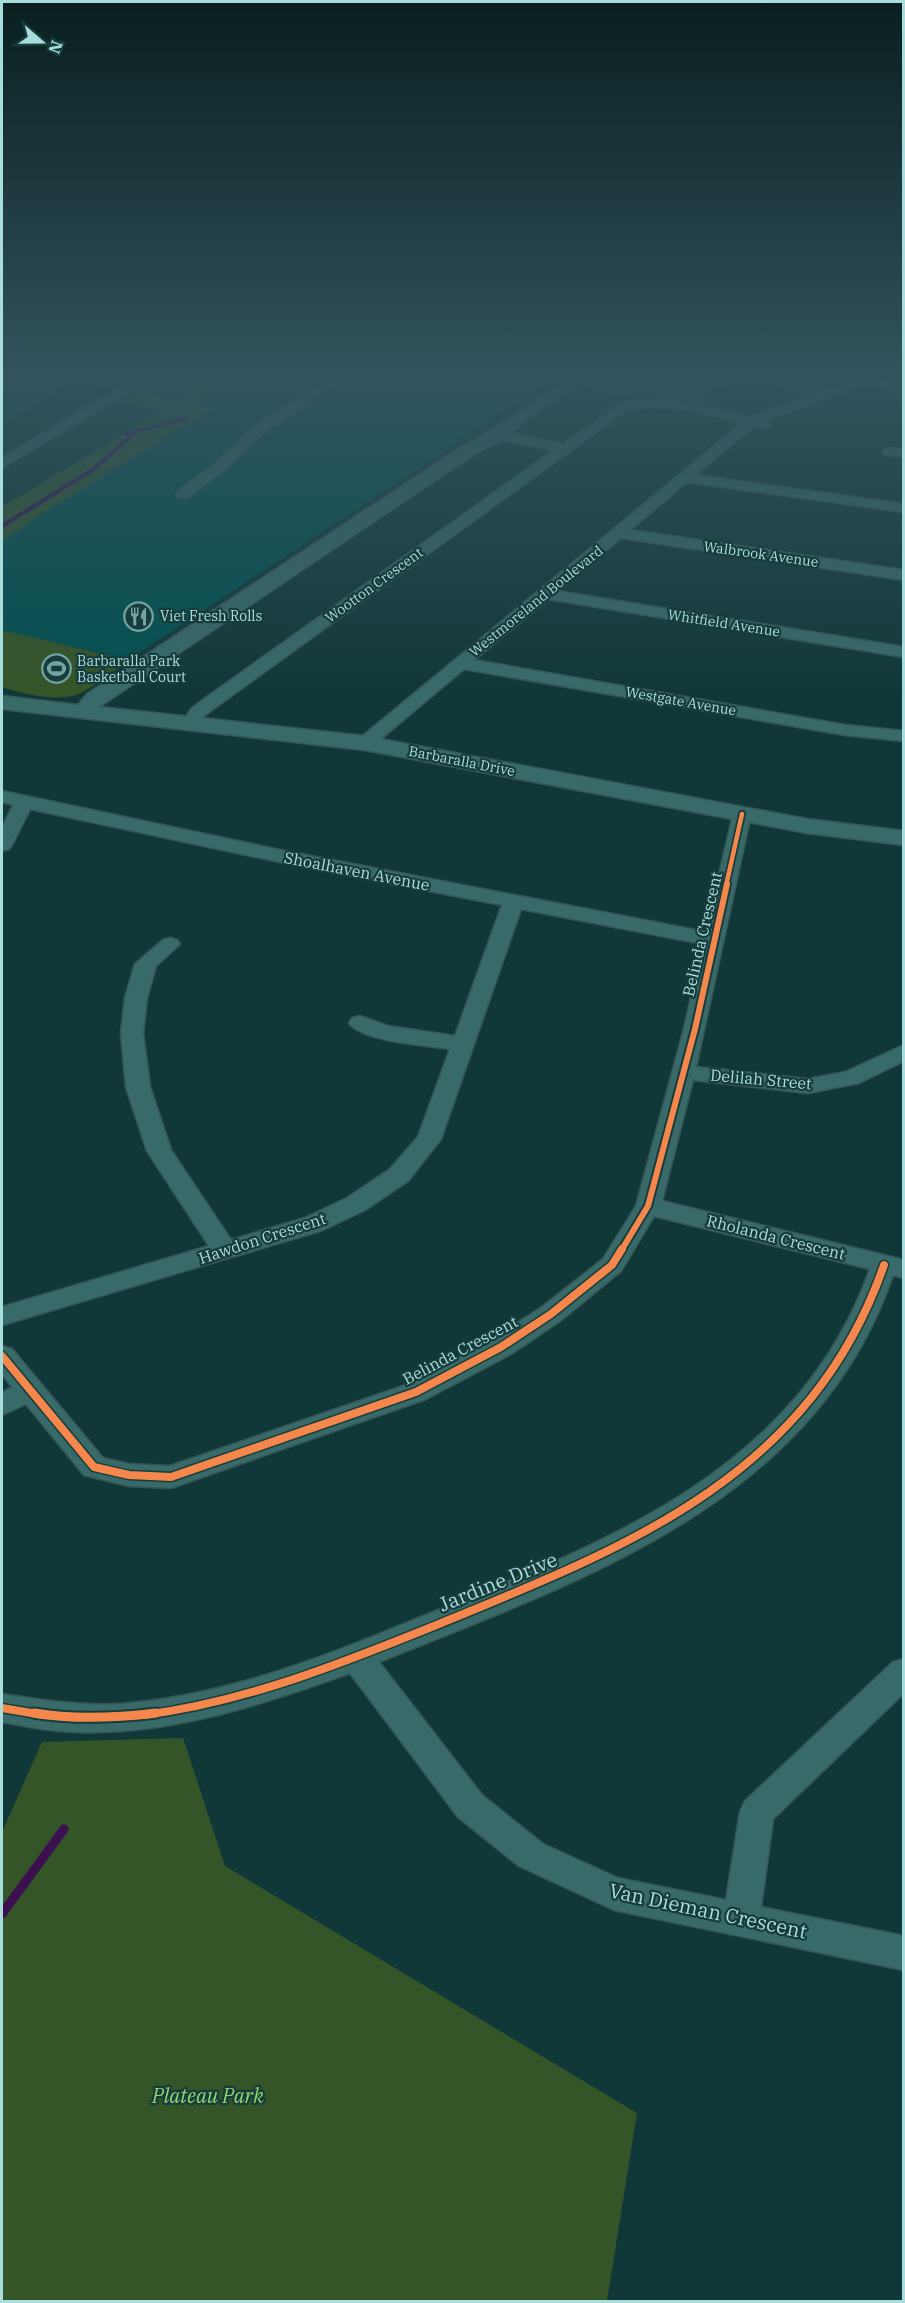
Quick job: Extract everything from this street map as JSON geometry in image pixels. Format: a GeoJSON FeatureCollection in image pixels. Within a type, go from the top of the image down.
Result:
{"type":"FeatureCollection","features":[{"type":"Feature","properties":{"kind":"street"},"geometry":{"type":"LineString","coordinates":[[183,494],[204,478]]}},
{"type":"Feature","properties":{"kind":"street"},"geometry":{"type":"LineString","coordinates":[[83,712],[95,699],[426,478]]}},
{"type":"Feature","properties":{"kind":"street","name":"Wootton Crescent"},"geometry":{"type":"LineString","coordinates":[[190,725],[197,713],[210,703],[523,478]]}},
{"type":"Feature","properties":{"kind":"street","name":"Westmoreland Boulevard"},"geometry":{"type":"LineString","coordinates":[[365,743],[684,478]]}},
{"type":"Feature","properties":{"kind":"street"},"geometry":{"type":"LineString","coordinates":[[688,478],[903,508]]}},
{"type":"Feature","properties":{"kind":"street","name":"Walbrook Avenue"},"geometry":{"type":"LineString","coordinates":[[620,533],[903,575]]}},
{"type":"Feature","properties":{"kind":"street","name":"Whitfield Avenue"},"geometry":{"type":"LineString","coordinates":[[545,594],[903,652]]}},
{"type":"Feature","properties":{"kind":"street","name":"Westgate Avenue"},"geometry":{"type":"LineString","coordinates":[[460,663],[845,730],[903,736]]}},
{"type":"Feature","properties":{"kind":"street","name":"Barbaralla Drive"},"geometry":{"type":"LineString","coordinates":[[7,703],[365,743],[742,814],[841,831],[903,838]]}},
{"type":"Feature","properties":{"kind":"street","name":"Shoalhaven Avenue"},"geometry":{"type":"LineString","coordinates":[[2,797],[280,856],[714,940]]}},
{"type":"Feature","properties":{"kind":"street"},"geometry":{"type":"LineString","coordinates":[[2,845],[25,801]]}},
{"type":"Feature","properties":{"kind":"street","name":"Belinda Crescent"},"geometry":{"type":"LineString","coordinates":[[2,1356],[94,1467],[129,1475],[171,1477],[416,1392],[501,1347],[551,1314],[612,1265],[648,1206],[683,1072],[742,814]]}},
{"type":"Feature","properties":{"kind":"street","name":"Hawdon Crescent"},"geometry":{"type":"LineString","coordinates":[[2,1316],[314,1224],[356,1204],[399,1175],[429,1139],[514,901]]}},
{"type":"Feature","properties":{"kind":"street"},"geometry":{"type":"LineString","coordinates":[[171,944],[146,964],[136,998],[132,1033],[138,1087],[159,1150],[225,1250]]}},
{"type":"Feature","properties":{"kind":"street"},"geometry":{"type":"LineString","coordinates":[[360,1023],[383,1032],[464,1044]]}},
{"type":"Feature","properties":{"kind":"street","name":"Delilah Street"},"geometry":{"type":"LineString","coordinates":[[683,1072],[808,1086],[851,1078],[900,1058]]}},
{"type":"Feature","properties":{"kind":"street","name":"Rholanda Crescent"},"geometry":{"type":"LineString","coordinates":[[648,1206],[894,1267]]}},
{"type":"Feature","properties":{"kind":"street","name":"Jardine Drive"},"geometry":{"type":"LineString","coordinates":[[2,1708],[24,1713],[81,1719],[135,1716],[192,1708],[260,1690],[357,1657],[591,1562],[659,1525],[720,1485],[770,1442],[821,1383],[851,1342],[873,1298],[894,1267]]}},
{"type":"Feature","properties":{"kind":"street"},"geometry":{"type":"LineString","coordinates":[[2,1405],[31,1389]]}},
{"type":"Feature","properties":{"kind":"street","name":"Van Dieman Crescent"},"geometry":{"type":"LineString","coordinates":[[357,1657],[470,1806],[531,1855],[614,1894],[903,1953]]}},
{"type":"Feature","properties":{"kind":"street"},"geometry":{"type":"LineString","coordinates":[[741,1920],[757,1812],[903,1672]]}},
{"type":"Feature","properties":{"kind":"shaded area"},"geometry":{"type":"Polygon","coordinates":[[[99,478],[404,478],[128,660],[2,630],[2,542],[99,478]]]}},
{"type":"Feature","properties":{"kind":"green space"},"geometry":{"type":"Polygon","coordinates":[[[50,478],[100,478],[2,542],[2,507],[50,478]]]}},
{"type":"Feature","properties":{"kind":"green space"},"geometry":{"type":"Polygon","coordinates":[[[2,630],[128,660],[93,686],[72,696],[52,697],[20,692],[2,687],[2,630]]]}},
{"type":"Feature","properties":{"kind":"green space","name":"Plateau Park"},"geometry":{"type":"Polygon","coordinates":[[[183,1738],[225,1866],[637,2113],[607,2301],[2,2301],[2,1832],[42,1742],[183,1738]]]}},
{"type":"Feature","properties":{"kind":"waterway"},"geometry":{"type":"LineString","coordinates":[[2,526],[79,478]]}},
{"type":"Feature","properties":{"kind":"waterway"},"geometry":{"type":"LineString","coordinates":[[2,1914],[64,1829]]}},
{"type":"Feature","properties":{"kind":"cycle path"},"geometry":{"type":"LineString","coordinates":[[2,1356],[94,1467],[129,1475],[171,1477],[416,1392],[501,1347],[551,1314],[612,1265],[648,1206],[695,1029],[742,814]]}},
{"type":"Feature","properties":{"kind":"cycle path"},"geometry":{"type":"LineString","coordinates":[[2,1708],[60,1717],[119,1718],[177,1711],[235,1698],[349,1660],[526,1589],[626,1543],[690,1506],[720,1485],[792,1420],[824,1382],[851,1342],[866,1314],[884,1265]]}},
{"type":"Feature","properties":{"kind":"place","name":"Viet Fresh Rolls"},"geometry":{"type":"Point","coordinates":[139,616]}},
{"type":"Feature","properties":{"kind":"place","name":"Barbaralla Park Basketball Court"},"geometry":{"type":"Point","coordinates":[56,669]}}]}
